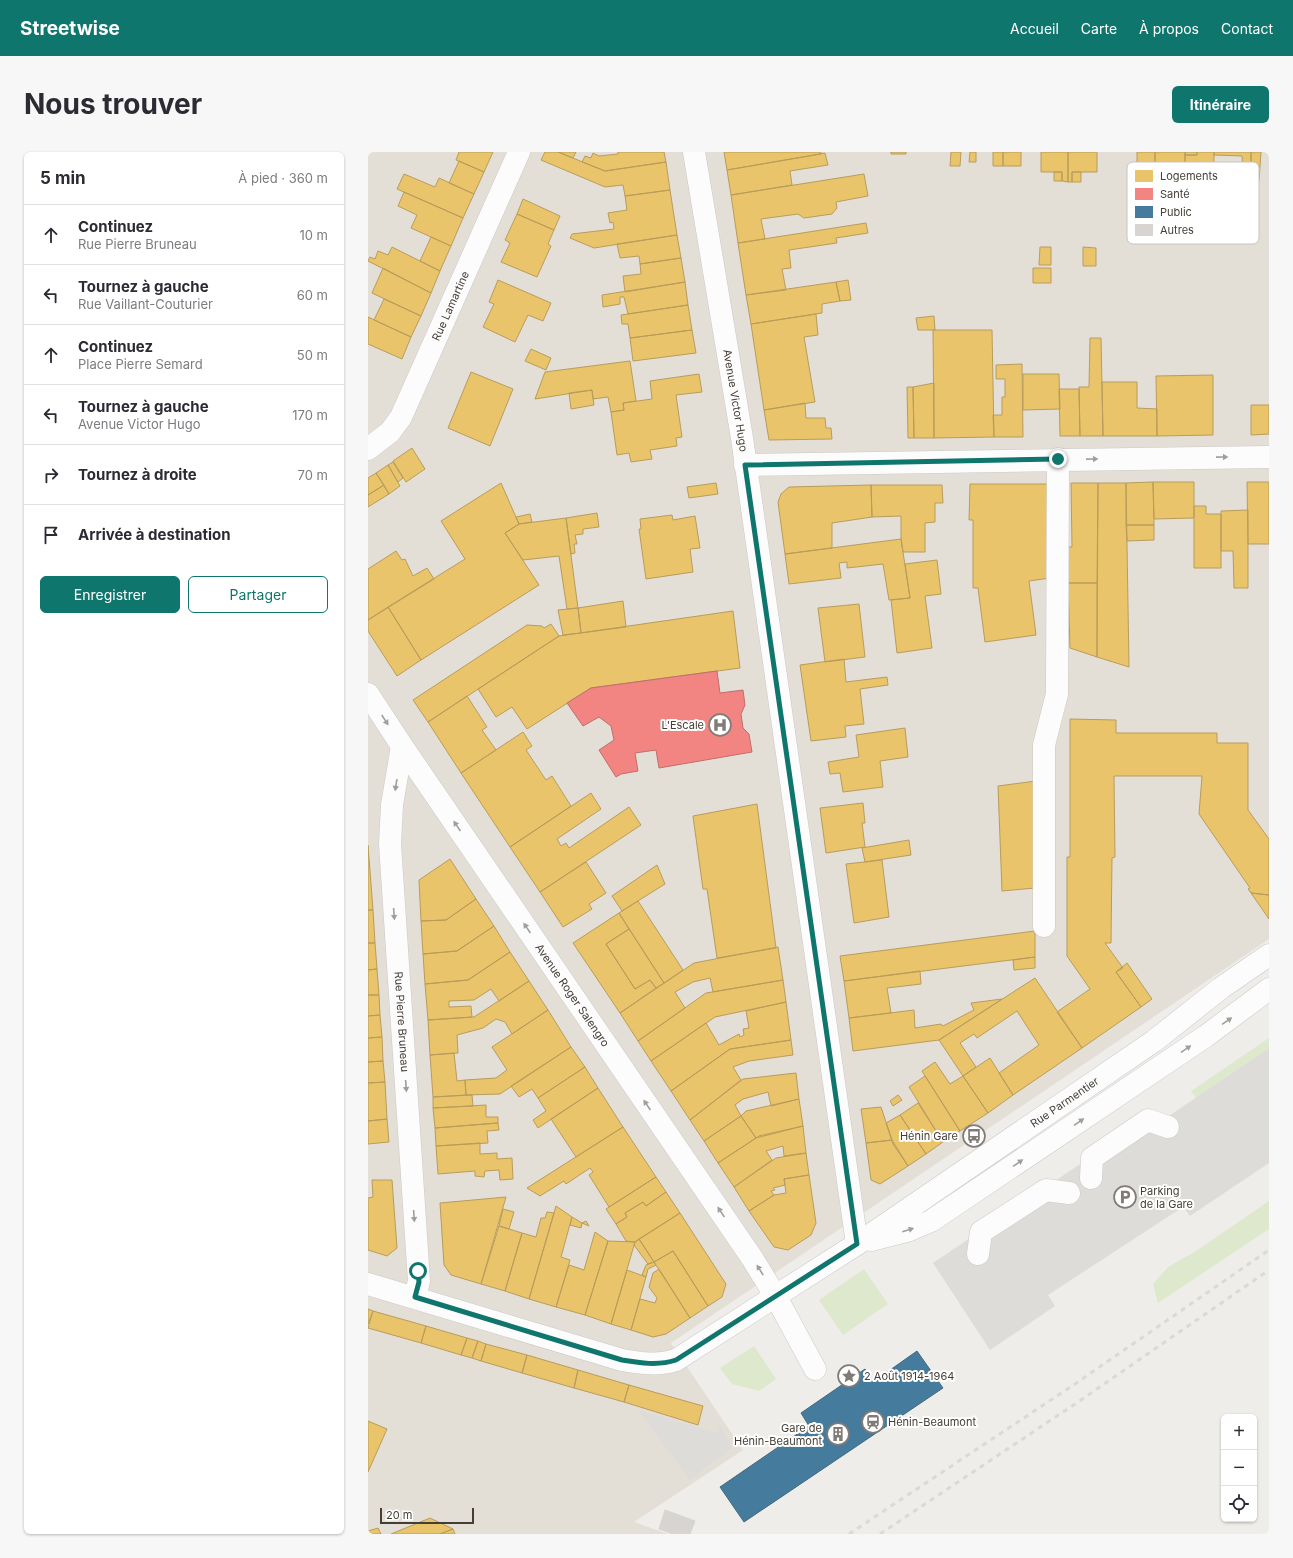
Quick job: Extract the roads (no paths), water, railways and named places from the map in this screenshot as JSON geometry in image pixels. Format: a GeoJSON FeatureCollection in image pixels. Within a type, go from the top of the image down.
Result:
{"type":"FeatureCollection","features":[{"type":"Feature","properties":{"kind":"street","name":"Rue Lamartine"},"geometry":{"type":"LineString","coordinates":[[368,449],[390,432],[401,417],[519,152]]}},
{"type":"Feature","properties":{"kind":"street","name":"Avenue Victor Hugo"},"geometry":{"type":"LineString","coordinates":[[694,152],[745,465],[857,1244]]}},
{"type":"Feature","properties":{"kind":"street"},"geometry":{"type":"LineString","coordinates":[[745,465],[1058,459],[1269,457]]}},
{"type":"Feature","properties":{"kind":"street"},"geometry":{"type":"LineString","coordinates":[[1044,926],[1044,745],[1057,694],[1058,459]]}},
{"type":"Feature","properties":{"kind":"street","name":"Avenue Roger Salengro"},"geometry":{"type":"LineString","coordinates":[[368,694],[752,1258],[776,1297],[815,1368]]}},
{"type":"Feature","properties":{"kind":"street","name":"Rue Pierre Bruneau"},"geometry":{"type":"LineString","coordinates":[[402,746],[392,805],[390,844],[419,1282],[415,1297]]}},
{"type":"Feature","properties":{"kind":"street","name":"Rue Parmentier"},"geometry":{"type":"LineString","coordinates":[[415,1297],[622,1360],[645,1364],[667,1363],[676,1360],[857,1244],[1154,1040],[1221,988],[1269,955]]}},
{"type":"Feature","properties":{"kind":"street"},"geometry":{"type":"LineString","coordinates":[[857,1244],[910,1230],[931,1222],[1206,1036],[1269,989]]}},
{"type":"Feature","properties":{"kind":"street"},"geometry":{"type":"LineString","coordinates":[[1091,1178],[1092,1158],[1148,1120],[1168,1127]]}},
{"type":"Feature","properties":{"kind":"street"},"geometry":{"type":"LineString","coordinates":[[978,1254],[981,1232],[1046,1190],[1069,1193]]}},
{"type":"Feature","properties":{"kind":"street"},"geometry":{"type":"LineString","coordinates":[[368,1284],[415,1297]]}},
{"type":"Feature","properties":{"kind":"railway"},"geometry":{"type":"LineString","coordinates":[[849,1534],[1072,1386],[1269,1250]]}},
{"type":"Feature","properties":{"kind":"railway"},"geometry":{"type":"LineString","coordinates":[[880,1534],[1081,1400],[1269,1270]]}},
{"type":"Feature","properties":{"kind":"place","name":"L'Escale"},"geometry":{"type":"Point","coordinates":[720,725]}},
{"type":"Feature","properties":{"kind":"place","name":"Hénin Gare"},"geometry":{"type":"Point","coordinates":[974,1136]}},
{"type":"Feature","properties":{"kind":"place","name":"Parking de la Gare"},"geometry":{"type":"Point","coordinates":[1125,1197]}},
{"type":"Feature","properties":{"kind":"place","name":"2 Août 1914-1964"},"geometry":{"type":"Point","coordinates":[849,1376]}},
{"type":"Feature","properties":{"kind":"place","name":"Hénin-Beaumont"},"geometry":{"type":"Point","coordinates":[873,1422]}},
{"type":"Feature","properties":{"kind":"place","name":"Gare de Hénin-Beaumont"},"geometry":{"type":"Point","coordinates":[838,1434]}}]}
